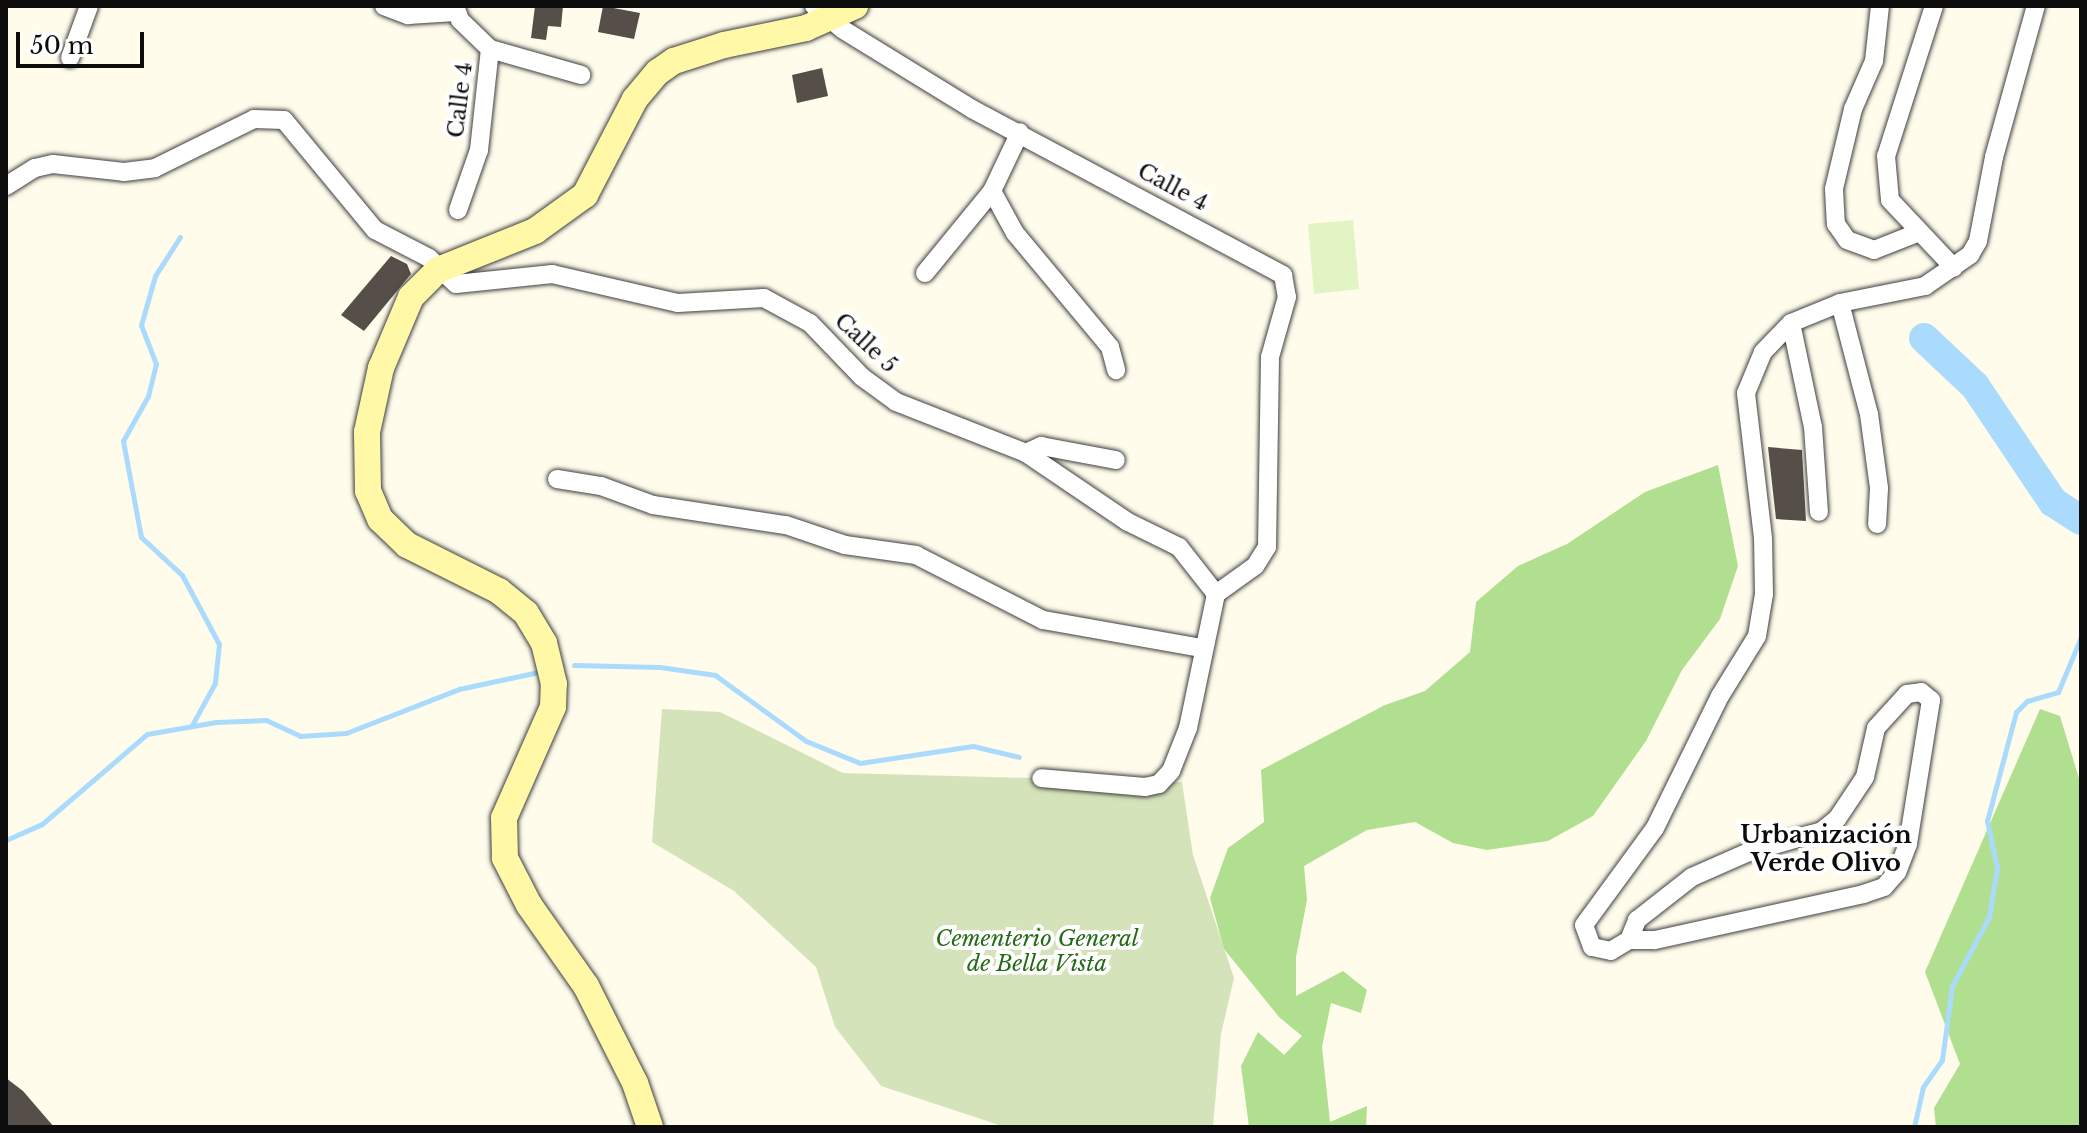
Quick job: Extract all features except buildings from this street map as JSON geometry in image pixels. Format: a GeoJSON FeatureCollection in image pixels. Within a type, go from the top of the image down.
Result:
{"type":"FeatureCollection","features":[{"type":"Feature","properties":{"kind":"main road"},"geometry":{"type":"LineString","coordinates":[[650,1127],[635,1083],[586,986],[529,905],[505,858],[504,818],[553,707],[554,684],[544,643],[526,613],[499,591],[395,536],[380,519],[368,491],[367,432],[381,368],[411,297],[438,270],[535,231],[585,195],[642,87],[674,61],[806,28],[833,10]]}},
{"type":"Feature","properties":{"kind":"street"},"geometry":{"type":"LineString","coordinates":[[70,58],[89,6]]}},
{"type":"Feature","properties":{"kind":"street"},"geometry":{"type":"LineString","coordinates":[[384,6],[408,15],[455,9]]}},
{"type":"Feature","properties":{"kind":"street"},"geometry":{"type":"LineString","coordinates":[[1880,6],[1874,61],[1853,109],[1834,189],[1836,224],[1847,240],[1874,250],[1917,233]]}},
{"type":"Feature","properties":{"kind":"street"},"geometry":{"type":"LineString","coordinates":[[1934,6],[1886,156],[1890,200],[1917,233],[1954,268]]}},
{"type":"Feature","properties":{"kind":"street"},"geometry":{"type":"LineString","coordinates":[[1629,940],[1637,920],[1692,877],[1749,852],[1822,831],[1860,786],[1876,728],[1889,708],[1907,694],[1921,692],[1931,700],[1908,844],[1897,872],[1884,887],[1654,940],[1629,940],[1611,951],[1592,947],[1584,925],[1655,828],[1720,696],[1757,636],[1764,594],[1763,538],[1746,393],[1763,352],[1791,323],[1840,303],[1925,286],[1954,268],[1978,241],[1994,157],[2036,6]]}},
{"type":"Feature","properties":{"kind":"street","name":"Calle 4"},"geometry":{"type":"LineString","coordinates":[[455,9],[490,49],[479,150],[458,210]]}},
{"type":"Feature","properties":{"kind":"street","name":"Calle 4"},"geometry":{"type":"LineString","coordinates":[[833,10],[842,29],[972,109],[1283,275],[1287,297],[1270,357],[1267,547],[1255,566],[1216,594]]}},
{"type":"Feature","properties":{"kind":"street"},"geometry":{"type":"LineString","coordinates":[[490,49],[581,75]]}},
{"type":"Feature","properties":{"kind":"street","name":"Calle 5"},"geometry":{"type":"LineString","coordinates":[[6,186],[45,165],[124,172],[155,168],[254,119],[277,117],[292,127],[375,230],[429,258],[438,270],[456,284],[552,274],[678,303],[764,298],[810,323],[862,377],[896,402],[1026,453],[1128,522],[1179,547],[1216,594]]}},
{"type":"Feature","properties":{"kind":"street"},"geometry":{"type":"LineString","coordinates":[[925,273],[992,191],[1020,132]]}},
{"type":"Feature","properties":{"kind":"street"},"geometry":{"type":"LineString","coordinates":[[992,191],[1015,233],[1110,347],[1116,370]]}},
{"type":"Feature","properties":{"kind":"street"},"geometry":{"type":"LineString","coordinates":[[1840,303],[1869,414],[1879,488],[1877,524]]}},
{"type":"Feature","properties":{"kind":"street"},"geometry":{"type":"LineString","coordinates":[[1791,323],[1813,427],[1819,512]]}},
{"type":"Feature","properties":{"kind":"street"},"geometry":{"type":"LineString","coordinates":[[1026,453],[1041,446],[1116,460]]}},
{"type":"Feature","properties":{"kind":"street"},"geometry":{"type":"LineString","coordinates":[[557,479],[601,486],[653,505],[786,525],[845,545],[916,555],[1043,620],[1202,648]]}},
{"type":"Feature","properties":{"kind":"street"},"geometry":{"type":"LineString","coordinates":[[1041,778],[1159,784],[1171,771],[1188,728],[1202,648],[1216,594]]}},
{"type":"Feature","properties":{"kind":"green space"},"geometry":{"type":"Polygon","coordinates":[[[1353,220],[1359,289],[1314,294],[1308,224],[1353,220]]]}},
{"type":"Feature","properties":{"kind":"green space"},"geometry":{"type":"Polygon","coordinates":[[[1718,465],[1738,566],[1720,619],[1682,670],[1646,741],[1593,816],[1548,841],[1487,850],[1453,843],[1415,822],[1367,830],[1304,866],[1307,900],[1296,957],[1296,996],[1343,971],[1367,990],[1361,1013],[1331,1003],[1322,1047],[1330,1122],[1367,1106],[1366,1127],[1249,1127],[1241,1066],[1258,1032],[1284,1055],[1302,1036],[1279,1017],[1224,949],[1210,898],[1228,848],[1264,822],[1261,770],[1385,705],[1425,691],[1470,652],[1476,602],[1518,566],[1567,544],[1645,492],[1718,465]]]}},
{"type":"Feature","properties":{"kind":"green space","name":"Cementerio General de Bella Vista"},"geometry":{"type":"Polygon","coordinates":[[[662,709],[720,712],[843,773],[1182,782],[1193,855],[1234,978],[1221,1034],[1213,1127],[1005,1127],[881,1086],[835,1027],[816,967],[734,891],[652,842],[662,709]]]}},
{"type":"Feature","properties":{"kind":"green space"},"geometry":{"type":"Polygon","coordinates":[[[2040,709],[2060,716],[2081,785],[2081,1127],[1936,1127],[1934,1108],[1960,1064],[1925,972],[2040,709]]]}},
{"type":"Feature","properties":{"kind":"waterway"},"geometry":{"type":"LineString","coordinates":[[180,237],[155,276],[141,325],[156,364],[148,396],[123,441],[141,537],[182,575],[219,644],[215,683],[192,725]]}},
{"type":"Feature","properties":{"kind":"waterway"},"geometry":{"type":"LineString","coordinates":[[1924,338],[1975,386],[2053,502],[2081,520]]}},
{"type":"Feature","properties":{"kind":"waterway"},"geometry":{"type":"LineString","coordinates":[[1914,1127],[1923,1087],[1942,1060],[1952,986],[1989,917],[1997,868],[1987,821],[2016,712],[2027,701],[2058,692],[2081,637]]}},
{"type":"Feature","properties":{"kind":"waterway"},"geometry":{"type":"LineString","coordinates":[[574,665],[660,667],[715,675],[806,741],[860,763],[973,746],[1019,757]]}},
{"type":"Feature","properties":{"kind":"waterway"},"geometry":{"type":"LineString","coordinates":[[6,840],[42,824],[147,734],[216,722],[266,720],[300,736],[346,733],[459,689],[543,671]]}},
{"type":"Feature","properties":{"kind":"district","name":"Urbanización Verde Olivo"},"geometry":{"type":"Point","coordinates":[1826,849]}}]}
